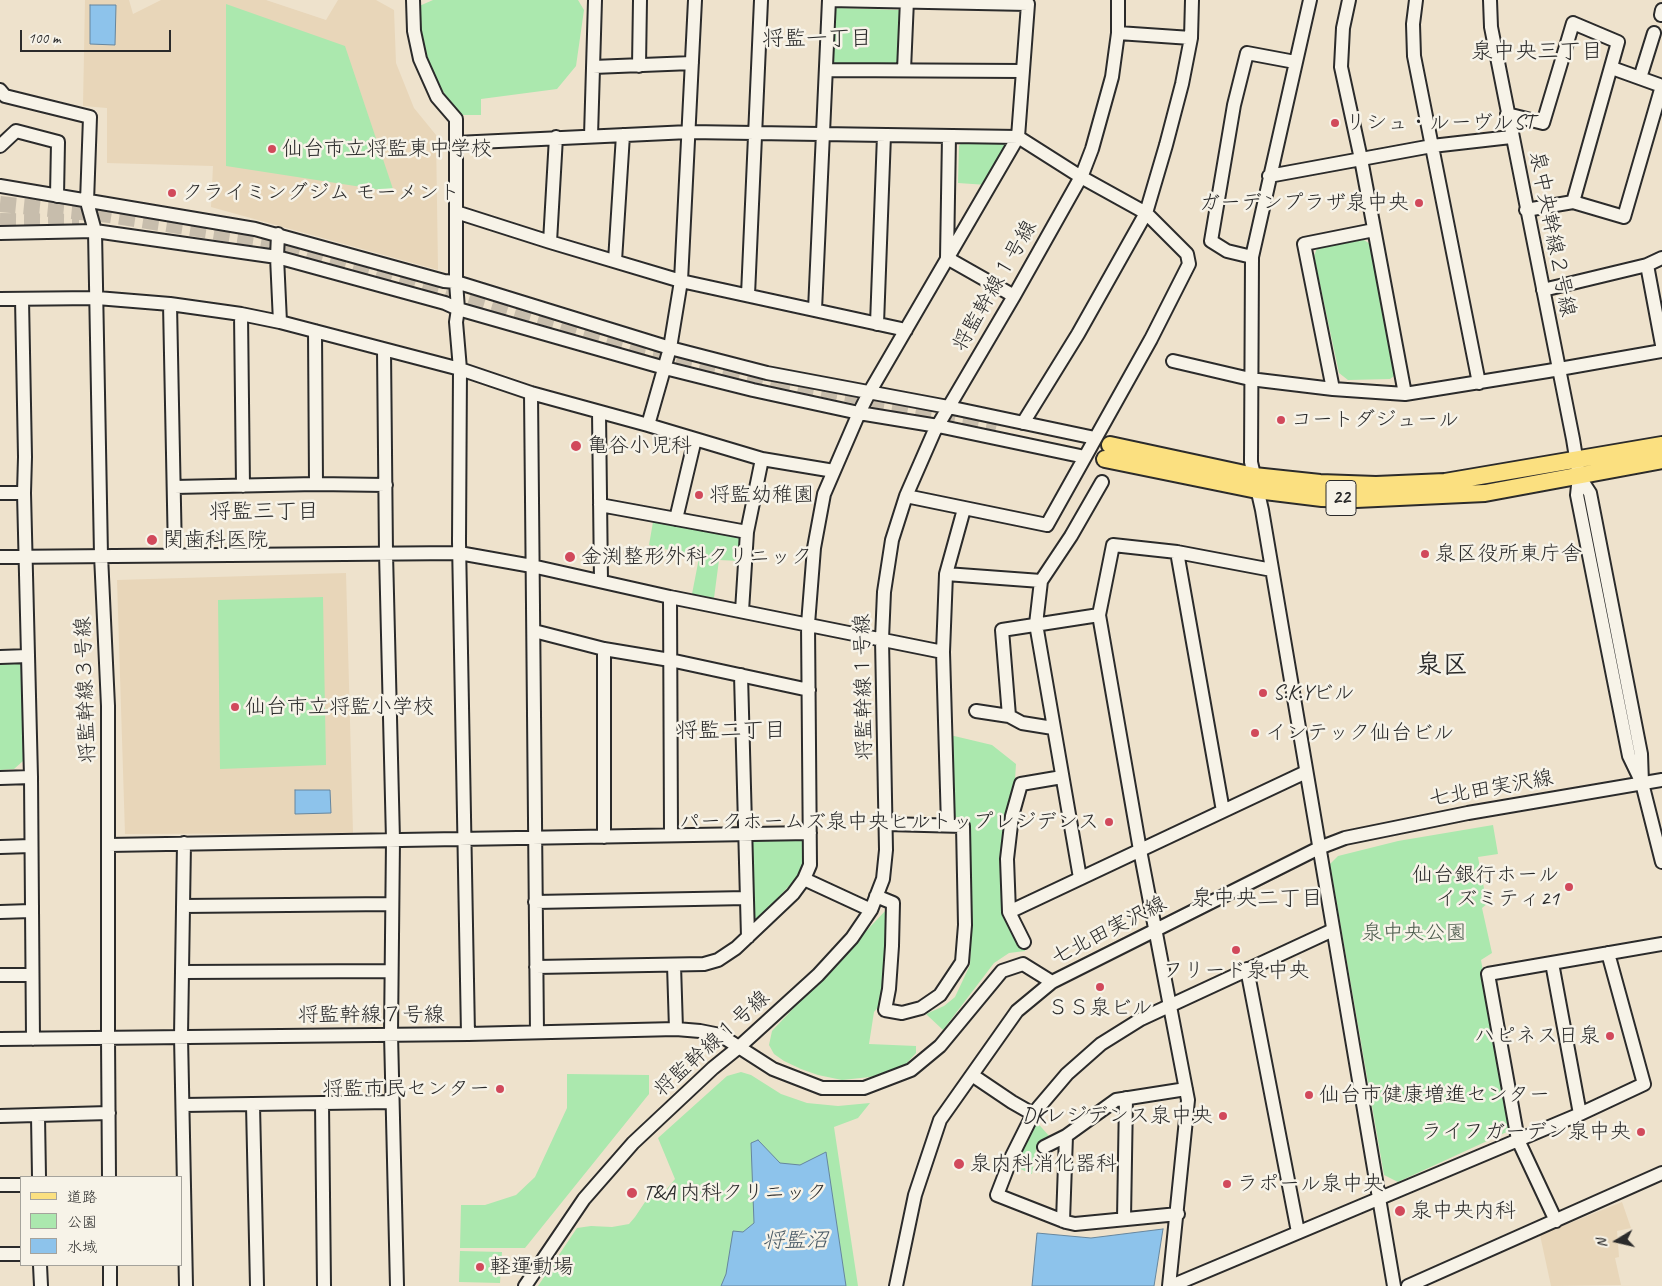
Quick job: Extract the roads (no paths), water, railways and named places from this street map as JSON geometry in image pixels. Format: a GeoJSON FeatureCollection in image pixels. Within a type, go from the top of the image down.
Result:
{"type":"FeatureCollection","features":[{"type":"Feature","properties":{"kind":"main road","name":"22"},"geometry":{"type":"LineString","coordinates":[[1577,468],[1662,445]]}},
{"type":"Feature","properties":{"kind":"main road","name":"22"},"geometry":{"type":"LineString","coordinates":[[1103,447],[1256,483],[1376,485],[1445,482],[1662,460]]}},
{"type":"Feature","properties":{"kind":"street"},"geometry":{"type":"LineString","coordinates":[[413,0],[414,31],[420,59],[437,97],[456,119],[456,282],[458,309],[456,322],[460,369],[459,553],[468,1034]]}},
{"type":"Feature","properties":{"kind":"street"},"geometry":{"type":"LineString","coordinates":[[590,136],[595,0]]}},
{"type":"Feature","properties":{"kind":"street"},"geometry":{"type":"LineString","coordinates":[[638,66],[640,0]]}},
{"type":"Feature","properties":{"kind":"street"},"geometry":{"type":"LineString","coordinates":[[648,425],[670,348],[682,281],[695,0]]}},
{"type":"Feature","properties":{"kind":"street"},"geometry":{"type":"LineString","coordinates":[[748,295],[761,0]]}},
{"type":"Feature","properties":{"kind":"street"},"geometry":{"type":"LineString","coordinates":[[536,967],[704,964],[718,960],[748,937],[793,894],[804,879],[810,865],[808,624],[814,548],[824,494],[869,394],[1018,137],[1028,4],[829,0],[815,310]]}},
{"type":"Feature","properties":{"kind":"street","name":"将監幹線１号線"},"geometry":{"type":"LineString","coordinates":[[525,1286],[584,1198],[633,1143],[713,1068],[739,1047],[818,975],[852,938],[872,910],[883,879],[886,850],[882,639],[884,592],[892,540],[906,496],[938,426],[1081,176],[1092,149],[1112,77],[1118,33],[1118,0]]}},
{"type":"Feature","properties":{"kind":"street"},"geometry":{"type":"LineString","coordinates":[[1023,423],[1078,334],[1146,213],[1182,84],[1191,38],[1192,0]]}},
{"type":"Feature","properties":{"kind":"street"},"geometry":{"type":"LineString","coordinates":[[1310,0],[1252,257],[1251,462],[1272,570],[1394,1286]]}},
{"type":"Feature","properties":{"kind":"street"},"geometry":{"type":"LineString","coordinates":[[1349,0],[1343,28],[1341,68],[1361,160],[1405,394]]}},
{"type":"Feature","properties":{"kind":"street"},"geometry":{"type":"LineString","coordinates":[[1416,0],[1413,24],[1414,56],[1479,383]]}},
{"type":"Feature","properties":{"kind":"street","name":"泉中央幹線２号線"},"geometry":{"type":"LineString","coordinates":[[1490,0],[1490,27],[1577,468],[1577,495],[1629,756],[1642,783],[1662,862]]}},
{"type":"Feature","properties":{"kind":"street"},"geometry":{"type":"LineString","coordinates":[[904,70],[907,1]]}},
{"type":"Feature","properties":{"kind":"street"},"geometry":{"type":"LineString","coordinates":[[1507,114],[1543,123],[1573,23],[1618,42],[1574,202]]}},
{"type":"Feature","properties":{"kind":"street"},"geometry":{"type":"LineString","coordinates":[[1118,33],[1191,38]]}},
{"type":"Feature","properties":{"kind":"street"},"geometry":{"type":"LineString","coordinates":[[1640,78],[1654,34]]}},
{"type":"Feature","properties":{"kind":"street"},"geometry":{"type":"LineString","coordinates":[[1252,257],[1227,251],[1212,240],[1234,105],[1248,52],[1295,62]]}},
{"type":"Feature","properties":{"kind":"street"},"geometry":{"type":"LineString","coordinates":[[593,67],[692,63]]}},
{"type":"Feature","properties":{"kind":"street"},"geometry":{"type":"LineString","coordinates":[[1526,210],[1574,202],[1624,217],[1662,86],[1612,68]]}},
{"type":"Feature","properties":{"kind":"street"},"geometry":{"type":"LineString","coordinates":[[826,70],[1023,71]]}},
{"type":"Feature","properties":{"kind":"street","name":"将監幹線３号線"},"geometry":{"type":"LineString","coordinates":[[0,90],[4,96],[90,117],[87,202],[95,231],[101,555],[108,706],[110,1176]]}},
{"type":"Feature","properties":{"kind":"street"},"geometry":{"type":"LineString","coordinates":[[0,146],[16,131],[58,142],[57,196]]}},
{"type":"Feature","properties":{"kind":"street"},"geometry":{"type":"LineString","coordinates":[[456,143],[689,132],[1018,137],[1146,213],[1187,254],[1189,264],[1151,339],[1103,447],[1085,457],[1047,525],[906,496]]}},
{"type":"Feature","properties":{"kind":"street"},"geometry":{"type":"LineString","coordinates":[[615,261],[622,135]]}},
{"type":"Feature","properties":{"kind":"street"},"geometry":{"type":"LineString","coordinates":[[877,324],[884,135]]}},
{"type":"Feature","properties":{"kind":"street"},"geometry":{"type":"LineString","coordinates":[[947,258],[949,136]]}},
{"type":"Feature","properties":{"kind":"street"},"geometry":{"type":"LineString","coordinates":[[1269,176],[1432,146],[1511,136]]}},
{"type":"Feature","properties":{"kind":"street"},"geometry":{"type":"LineString","coordinates":[[550,242],[556,137]]}},
{"type":"Feature","properties":{"kind":"street"},"geometry":{"type":"LineString","coordinates":[[0,186],[278,234],[444,281],[456,282],[670,348],[767,373],[1023,423],[1103,447]]}},
{"type":"Feature","properties":{"kind":"street"},"geometry":{"type":"LineString","coordinates":[[456,212],[682,281],[906,330]]}},
{"type":"Feature","properties":{"kind":"street"},"geometry":{"type":"LineString","coordinates":[[1332,390],[1304,244],[1374,230]]}},
{"type":"Feature","properties":{"kind":"street"},"geometry":{"type":"LineString","coordinates":[[0,233],[95,231],[276,257],[445,303],[458,309],[665,368],[859,413],[938,426],[1085,457]]}},
{"type":"Feature","properties":{"kind":"street"},"geometry":{"type":"LineString","coordinates":[[278,234],[276,257],[280,322]]}},
{"type":"Feature","properties":{"kind":"street"},"geometry":{"type":"LineString","coordinates":[[947,258],[1014,296]]}},
{"type":"Feature","properties":{"kind":"street"},"geometry":{"type":"LineString","coordinates":[[1543,290],[1647,265],[1662,258]]}},
{"type":"Feature","properties":{"kind":"street"},"geometry":{"type":"LineString","coordinates":[[1647,265],[1662,345]]}},
{"type":"Feature","properties":{"kind":"street"},"geometry":{"type":"LineString","coordinates":[[0,299],[97,298],[170,304],[241,314],[280,322],[460,369],[531,393],[762,459],[834,471]]}},
{"type":"Feature","properties":{"kind":"street"},"geometry":{"type":"LineString","coordinates":[[22,299],[24,493],[31,778],[31,975],[33,1039]]}},
{"type":"Feature","properties":{"kind":"street"},"geometry":{"type":"LineString","coordinates":[[170,304],[175,554]]}},
{"type":"Feature","properties":{"kind":"street"},"geometry":{"type":"LineString","coordinates":[[241,314],[243,486]]}},
{"type":"Feature","properties":{"kind":"street"},"geometry":{"type":"LineString","coordinates":[[314,331],[316,484]]}},
{"type":"Feature","properties":{"kind":"street"},"geometry":{"type":"LineString","coordinates":[[384,350],[386,553],[393,840],[391,1034],[397,1286]]}},
{"type":"Feature","properties":{"kind":"street"},"geometry":{"type":"LineString","coordinates":[[1173,360],[1250,378],[1332,390],[1405,394],[1558,370],[1662,350]]}},
{"type":"Feature","properties":{"kind":"street"},"geometry":{"type":"LineString","coordinates":[[531,393],[536,1032]]}},
{"type":"Feature","properties":{"kind":"street"},"geometry":{"type":"LineString","coordinates":[[599,412],[601,582]]}},
{"type":"Feature","properties":{"kind":"street"},"geometry":{"type":"LineString","coordinates":[[676,519],[694,439]]}},
{"type":"Feature","properties":{"kind":"street"},"geometry":{"type":"LineString","coordinates":[[742,611],[747,532],[762,459]]}},
{"type":"Feature","properties":{"kind":"street"},"geometry":{"type":"LineString","coordinates":[[1080,878],[1036,624],[1041,581],[1102,482]]}},
{"type":"Feature","properties":{"kind":"street"},"geometry":{"type":"LineString","coordinates":[[174,487],[316,484],[386,486]]}},
{"type":"Feature","properties":{"kind":"street"},"geometry":{"type":"LineString","coordinates":[[0,493],[24,493]]}},
{"type":"Feature","properties":{"kind":"street"},"geometry":{"type":"LineString","coordinates":[[600,505],[747,532]]}},
{"type":"Feature","properties":{"kind":"street"},"geometry":{"type":"LineString","coordinates":[[948,825],[943,652],[946,574],[964,509]]}},
{"type":"Feature","properties":{"kind":"street"},"geometry":{"type":"LineString","coordinates":[[1272,570],[1177,552],[1113,545],[1099,615],[1154,930],[1188,1100],[1170,1286],[1580,1114],[1644,1084],[1608,953]]}},
{"type":"Feature","properties":{"kind":"street"},"geometry":{"type":"LineString","coordinates":[[1177,552],[1223,811]]}},
{"type":"Feature","properties":{"kind":"street"},"geometry":{"type":"LineString","coordinates":[[0,557],[459,553],[532,566],[670,597],[943,652]]}},
{"type":"Feature","properties":{"kind":"street"},"geometry":{"type":"LineString","coordinates":[[946,574],[1041,581]]}},
{"type":"Feature","properties":{"kind":"street"},"geometry":{"type":"LineString","coordinates":[[670,597],[671,835]]}},
{"type":"Feature","properties":{"kind":"street"},"geometry":{"type":"LineString","coordinates":[[1009,716],[1002,630],[1099,615]]}},
{"type":"Feature","properties":{"kind":"street"},"geometry":{"type":"LineString","coordinates":[[534,631],[604,649],[670,660],[809,690]]}},
{"type":"Feature","properties":{"kind":"street"},"geometry":{"type":"LineString","coordinates":[[604,649],[604,836]]}},
{"type":"Feature","properties":{"kind":"street"},"geometry":{"type":"LineString","coordinates":[[0,657],[28,656]]}},
{"type":"Feature","properties":{"kind":"street"},"geometry":{"type":"LineString","coordinates":[[742,675],[748,937]]}},
{"type":"Feature","properties":{"kind":"street"},"geometry":{"type":"LineString","coordinates":[[976,711],[1009,716],[1022,723],[1053,728]]}},
{"type":"Feature","properties":{"kind":"street"},"geometry":{"type":"LineString","coordinates":[[1009,912],[1306,772]]}},
{"type":"Feature","properties":{"kind":"street"},"geometry":{"type":"LineString","coordinates":[[1024,942],[1009,912],[1007,859],[1012,816],[1021,784],[1062,777]]}},
{"type":"Feature","properties":{"kind":"street"},"geometry":{"type":"LineString","coordinates":[[0,778],[31,778]]}},
{"type":"Feature","properties":{"kind":"street","name":"七北田実沢線"},"geometry":{"type":"LineString","coordinates":[[896,1286],[915,1195],[940,1120],[1017,1011],[1052,982],[1319,848],[1345,838],[1459,815],[1662,780]]}},
{"type":"Feature","properties":{"kind":"street"},"geometry":{"type":"LineString","coordinates":[[876,896],[892,903],[892,955],[885,1010],[902,1014],[920,1008],[940,995],[962,962],[965,925],[964,826],[886,824]]}},
{"type":"Feature","properties":{"kind":"street"},"geometry":{"type":"LineString","coordinates":[[108,844],[810,833]]}},
{"type":"Feature","properties":{"kind":"street"},"geometry":{"type":"LineString","coordinates":[[184,843],[181,1036],[183,1217],[186,1286]]}},
{"type":"Feature","properties":{"kind":"street"},"geometry":{"type":"LineString","coordinates":[[0,847],[31,846]]}},
{"type":"Feature","properties":{"kind":"street"},"geometry":{"type":"LineString","coordinates":[[804,879],[872,910]]}},
{"type":"Feature","properties":{"kind":"street"},"geometry":{"type":"LineString","coordinates":[[535,902],[747,898]]}},
{"type":"Feature","properties":{"kind":"street"},"geometry":{"type":"LineString","coordinates":[[183,906],[392,904]]}},
{"type":"Feature","properties":{"kind":"street"},"geometry":{"type":"LineString","coordinates":[[0,912],[31,911]]}},
{"type":"Feature","properties":{"kind":"street"},"geometry":{"type":"LineString","coordinates":[[1178,1214],[1075,1224],[997,1196],[1012,1156],[1033,1114],[1067,1074],[1101,1044],[1141,1019],[1333,930]]}},
{"type":"Feature","properties":{"kind":"street"},"geometry":{"type":"LineString","coordinates":[[1556,1221],[1518,1140],[1488,974],[1662,944]]}},
{"type":"Feature","properties":{"kind":"street"},"geometry":{"type":"LineString","coordinates":[[1552,963],[1580,1114]]}},
{"type":"Feature","properties":{"kind":"street"},"geometry":{"type":"LineString","coordinates":[[674,964],[676,1029]]}},
{"type":"Feature","properties":{"kind":"street","name":"将監幹線７号線"},"geometry":{"type":"LineString","coordinates":[[0,1039],[468,1034],[676,1029],[720,1035],[773,1068],[822,1088],[864,1088],[911,1070],[940,1046],[1002,971],[1023,964],[1052,982]]}},
{"type":"Feature","properties":{"kind":"street"},"geometry":{"type":"LineString","coordinates":[[1247,969],[1298,1232]]}},
{"type":"Feature","properties":{"kind":"street"},"geometry":{"type":"LineString","coordinates":[[183,972],[391,971]]}},
{"type":"Feature","properties":{"kind":"street"},"geometry":{"type":"LineString","coordinates":[[0,975],[31,975]]}},
{"type":"Feature","properties":{"kind":"street"},"geometry":{"type":"LineString","coordinates":[[972,1075],[1033,1114]]}},
{"type":"Feature","properties":{"kind":"street"},"geometry":{"type":"LineString","coordinates":[[1044,1147],[1066,1136],[1116,1100],[1186,1088]]}},
{"type":"Feature","properties":{"kind":"street"},"geometry":{"type":"LineString","coordinates":[[1124,1219],[1126,1098]]}},
{"type":"Feature","properties":{"kind":"street"},"geometry":{"type":"LineString","coordinates":[[183,1105],[392,1102]]}},
{"type":"Feature","properties":{"kind":"street"},"geometry":{"type":"LineString","coordinates":[[322,1103],[324,1286]]}},
{"type":"Feature","properties":{"kind":"street"},"geometry":{"type":"LineString","coordinates":[[253,1104],[257,1286]]}},
{"type":"Feature","properties":{"kind":"street"},"geometry":{"type":"LineString","coordinates":[[0,1116],[109,1113]]}},
{"type":"Feature","properties":{"kind":"street"},"geometry":{"type":"LineString","coordinates":[[38,1116],[39,1176]]}},
{"type":"Feature","properties":{"kind":"street"},"geometry":{"type":"LineString","coordinates":[[1063,1221],[1066,1136]]}},
{"type":"Feature","properties":{"kind":"street"},"geometry":{"type":"LineString","coordinates":[[1408,1286],[1662,1173]]}},
{"type":"Feature","properties":{"kind":"street"},"geometry":{"type":"LineString","coordinates":[[0,1185],[20,1185]]}},
{"type":"Feature","properties":{"kind":"street"},"geometry":{"type":"LineString","coordinates":[[0,1254],[20,1254]]}},
{"type":"Feature","properties":{"kind":"street"},"geometry":{"type":"LineString","coordinates":[[40,1266],[41,1286]]}},
{"type":"Feature","properties":{"kind":"street"},"geometry":{"type":"LineString","coordinates":[[110,1266],[110,1286]]}},
{"type":"Feature","properties":{"kind":"water"},"geometry":{"type":"Polygon","coordinates":[[[90,5],[116,5],[115,45],[90,44],[90,5]]]}},
{"type":"Feature","properties":{"kind":"water"},"geometry":{"type":"Polygon","coordinates":[[[295,790],[330,790],[331,813],[295,814],[295,790]]]}},
{"type":"Feature","properties":{"kind":"water","name":"将監沼"},"geometry":{"type":"Polygon","coordinates":[[[758,1140],[780,1163],[800,1165],[826,1152],[846,1286],[721,1286],[726,1274],[733,1231],[743,1232],[754,1223],[751,1143],[758,1140]]]}},
{"type":"Feature","properties":{"kind":"water"},"geometry":{"type":"Polygon","coordinates":[[[1163,1229],[1154,1286],[1032,1286],[1037,1233],[1091,1238],[1163,1229]]]}},
{"type":"Feature","properties":{"kind":"tunnel"},"geometry":{"type":"LineString","coordinates":[[0,204],[110,215],[280,242],[644,350],[739,372]]}},
{"type":"Feature","properties":{"kind":"tunnel"},"geometry":{"type":"LineString","coordinates":[[0,221],[79,222]]}},
{"type":"Feature","properties":{"kind":"tunnel"},"geometry":{"type":"LineString","coordinates":[[723,376],[787,391]]}},
{"type":"Feature","properties":{"kind":"tunnel"},"geometry":{"type":"LineString","coordinates":[[775,380],[997,423]]}},
{"type":"Feature","properties":{"kind":"place","name":"リシュ・ルーヴルST"},"geometry":{"type":"Point","coordinates":[1335,123]}},
{"type":"Feature","properties":{"kind":"place","name":"仙台市立将監東中学校"},"geometry":{"type":"Point","coordinates":[272,149]}},
{"type":"Feature","properties":{"kind":"place","name":"クライミングジム モーメント"},"geometry":{"type":"Point","coordinates":[172,193]}},
{"type":"Feature","properties":{"kind":"place","name":"ガーデンプラザ泉中央"},"geometry":{"type":"Point","coordinates":[1419,203]}},
{"type":"Feature","properties":{"kind":"place","name":"コートダジュール"},"geometry":{"type":"Point","coordinates":[1281,420]}},
{"type":"Feature","properties":{"kind":"place","name":"亀谷小児科"},"geometry":{"type":"Point","coordinates":[576,446]}},
{"type":"Feature","properties":{"kind":"place","name":"将監幼稚園"},"geometry":{"type":"Point","coordinates":[699,495]}},
{"type":"Feature","properties":{"kind":"place","name":"関歯科医院"},"geometry":{"type":"Point","coordinates":[152,540]}},
{"type":"Feature","properties":{"kind":"place","name":"泉区役所東庁舎"},"geometry":{"type":"Point","coordinates":[1425,554]}},
{"type":"Feature","properties":{"kind":"place","name":"金渕整形外科クリニック"},"geometry":{"type":"Point","coordinates":[570,557]}},
{"type":"Feature","properties":{"kind":"place","name":"S.K.Yビル"},"geometry":{"type":"Point","coordinates":[1263,693]}},
{"type":"Feature","properties":{"kind":"place","name":"仙台市立将監小学校"},"geometry":{"type":"Point","coordinates":[235,707]}},
{"type":"Feature","properties":{"kind":"place","name":"インテック仙台ビル"},"geometry":{"type":"Point","coordinates":[1255,733]}},
{"type":"Feature","properties":{"kind":"place","name":"パークホームズ泉中央ヒルトップレジデンス"},"geometry":{"type":"Point","coordinates":[1109,822]}},
{"type":"Feature","properties":{"kind":"place","name":"仙台銀行ホール イズミティ21"},"geometry":{"type":"Point","coordinates":[1569,887]}},
{"type":"Feature","properties":{"kind":"place","name":"フリード泉中央"},"geometry":{"type":"Point","coordinates":[1236,950]}},
{"type":"Feature","properties":{"kind":"place","name":"ＳＳ泉ビル"},"geometry":{"type":"Point","coordinates":[1100,987]}},
{"type":"Feature","properties":{"kind":"place","name":"ハピネス日泉"},"geometry":{"type":"Point","coordinates":[1610,1036]}},
{"type":"Feature","properties":{"kind":"place","name":"将監市民センター"},"geometry":{"type":"Point","coordinates":[500,1089]}},
{"type":"Feature","properties":{"kind":"place","name":"仙台市健康増進センター"},"geometry":{"type":"Point","coordinates":[1309,1095]}},
{"type":"Feature","properties":{"kind":"place","name":"DKレジデンス泉中央"},"geometry":{"type":"Point","coordinates":[1223,1116]}},
{"type":"Feature","properties":{"kind":"place","name":"ライフガーデン泉中央"},"geometry":{"type":"Point","coordinates":[1641,1132]}},
{"type":"Feature","properties":{"kind":"place","name":"泉内科消化器科"},"geometry":{"type":"Point","coordinates":[959,1164]}},
{"type":"Feature","properties":{"kind":"place","name":"ラポール泉中央"},"geometry":{"type":"Point","coordinates":[1227,1184]}},
{"type":"Feature","properties":{"kind":"place","name":"T&A 内科クリニック"},"geometry":{"type":"Point","coordinates":[632,1193]}},
{"type":"Feature","properties":{"kind":"place","name":"泉中央内科"},"geometry":{"type":"Point","coordinates":[1400,1211]}},
{"type":"Feature","properties":{"kind":"place","name":"軽運動場"},"geometry":{"type":"Point","coordinates":[480,1267]}},
{"type":"Feature","properties":{"kind":"district","name":"将監一丁目"},"geometry":{"type":"Point","coordinates":[817,39]}},
{"type":"Feature","properties":{"kind":"district","name":"泉中央三丁目"},"geometry":{"type":"Point","coordinates":[1537,52]}},
{"type":"Feature","properties":{"kind":"district","name":"将監三丁目"},"geometry":{"type":"Point","coordinates":[264,512]}},
{"type":"Feature","properties":{"kind":"district","name":"泉区"},"geometry":{"type":"Point","coordinates":[1442,666]}},
{"type":"Feature","properties":{"kind":"district","name":"将監二丁目"},"geometry":{"type":"Point","coordinates":[731,731]}},
{"type":"Feature","properties":{"kind":"district","name":"泉中央二丁目"},"geometry":{"type":"Point","coordinates":[1257,899]}},
{"type":"Feature","properties":{"kind":"park label","name":"泉中央公園"},"geometry":{"type":"Point","coordinates":[1414,933]}}]}
